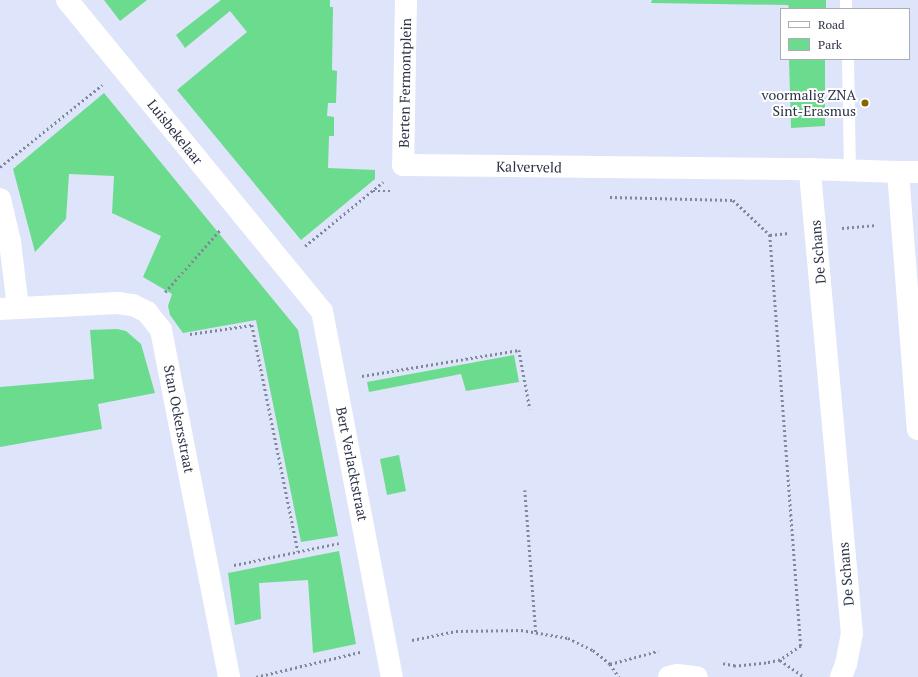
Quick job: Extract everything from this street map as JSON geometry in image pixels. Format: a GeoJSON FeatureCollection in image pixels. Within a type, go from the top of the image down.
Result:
{"type":"FeatureCollection","features":[{"type":"Feature","properties":{"kind":"street","name":"Luisbekelaar"},"geometry":{"type":"LineString","coordinates":[[67,0],[283,263]]}},
{"type":"Feature","properties":{"kind":"street","name":"Berten Fermontplein"},"geometry":{"type":"LineString","coordinates":[[404,165],[406,0]]}},
{"type":"Feature","properties":{"kind":"street","name":"Kalverveld"},"geometry":{"type":"LineString","coordinates":[[404,165],[810,169]]}},
{"type":"Feature","properties":{"kind":"street"},"geometry":{"type":"LineString","coordinates":[[810,169],[908,172],[918,429]]}},
{"type":"Feature","properties":{"kind":"street","name":"De Schans"},"geometry":{"type":"LineString","coordinates":[[810,169],[852,634],[846,664],[841,677]]}},
{"type":"Feature","properties":{"kind":"street"},"geometry":{"type":"LineString","coordinates":[[0,199],[10,242],[9,308],[118,303],[133,305],[147,312]]}},
{"type":"Feature","properties":{"kind":"street","name":"Bert Verlacktstraat"},"geometry":{"type":"LineString","coordinates":[[283,263],[322,311],[392,677]]}},
{"type":"Feature","properties":{"kind":"street","name":"Stan Ockersstraat"},"geometry":{"type":"LineString","coordinates":[[147,312],[164,338],[229,677]]}},
{"type":"Feature","properties":{"kind":"street"},"geometry":{"type":"LineString","coordinates":[[669,677],[677,675],[697,677]]}},
{"type":"Feature","properties":{"kind":"lane"},"geometry":{"type":"LineString","coordinates":[[848,60],[850,170]]}},
{"type":"Feature","properties":{"kind":"path"},"geometry":{"type":"LineString","coordinates":[[0,167],[123,68]]}},
{"type":"Feature","properties":{"kind":"path"},"geometry":{"type":"LineString","coordinates":[[283,263],[404,165]]}},
{"type":"Feature","properties":{"kind":"path"},"geometry":{"type":"LineString","coordinates":[[373,191],[397,192]]}},
{"type":"Feature","properties":{"kind":"path"},"geometry":{"type":"LineString","coordinates":[[605,196],[732,200],[770,235],[802,646],[780,660],[751,666],[735,666],[713,660]]}},
{"type":"Feature","properties":{"kind":"path"},"geometry":{"type":"LineString","coordinates":[[147,312],[238,210]]}},
{"type":"Feature","properties":{"kind":"path"},"geometry":{"type":"LineString","coordinates":[[164,338],[252,325],[298,552]]}},
{"type":"Feature","properties":{"kind":"path"},"geometry":{"type":"LineString","coordinates":[[336,380],[519,350],[530,409]]}},
{"type":"Feature","properties":{"kind":"path"},"geometry":{"type":"LineString","coordinates":[[524,490],[536,632]]}},
{"type":"Feature","properties":{"kind":"path"},"geometry":{"type":"LineString","coordinates":[[208,570],[366,537]]}},
{"type":"Feature","properties":{"kind":"path"},"geometry":{"type":"LineString","coordinates":[[254,677],[456,631],[521,630],[568,638],[593,650],[610,664],[619,677]]}},
{"type":"Feature","properties":{"kind":"path"},"geometry":{"type":"LineString","coordinates":[[610,664],[641,653],[661,650]]}},
{"type":"Feature","properties":{"kind":"path"},"geometry":{"type":"LineString","coordinates":[[780,660],[804,677]]}},
{"type":"Feature","properties":{"kind":"green space"},"geometry":{"type":"Polygon","coordinates":[[[104,0],[147,0],[120,21],[104,0]]]}},
{"type":"Feature","properties":{"kind":"green space"},"geometry":{"type":"Polygon","coordinates":[[[221,0],[330,0],[330,7],[333,7],[332,70],[337,71],[336,103],[328,103],[327,116],[334,117],[334,136],[329,136],[328,168],[375,170],[375,179],[301,240],[177,90],[247,32],[230,11],[185,48],[176,35],[221,0]]]}},
{"type":"Feature","properties":{"kind":"green space"},"geometry":{"type":"Polygon","coordinates":[[[652,0],[826,0],[826,8],[789,8],[788,5],[651,3],[652,0]]]}},
{"type":"Feature","properties":{"kind":"green space"},"geometry":{"type":"Polygon","coordinates":[[[789,60],[825,60],[825,126],[791,128],[789,60]]]}},
{"type":"Feature","properties":{"kind":"green space"},"geometry":{"type":"Polygon","coordinates":[[[104,93],[298,330],[338,536],[301,542],[256,320],[183,333],[170,315],[168,306],[172,294],[143,277],[161,236],[112,213],[114,176],[69,174],[66,219],[35,252],[13,169],[104,93]]]}},
{"type":"Feature","properties":{"kind":"green space"},"geometry":{"type":"Polygon","coordinates":[[[117,329],[126,331],[141,344],[155,393],[98,404],[102,429],[0,447],[0,387],[94,379],[90,330],[117,329]]]}},
{"type":"Feature","properties":{"kind":"green space"},"geometry":{"type":"Polygon","coordinates":[[[514,355],[519,382],[466,391],[461,374],[369,392],[367,382],[514,355]]]}},
{"type":"Feature","properties":{"kind":"green space"},"geometry":{"type":"Polygon","coordinates":[[[399,455],[406,491],[387,495],[380,459],[399,455]]]}},
{"type":"Feature","properties":{"kind":"green space"},"geometry":{"type":"Polygon","coordinates":[[[339,551],[356,644],[313,653],[308,580],[259,583],[261,619],[235,625],[228,573],[339,551]]]}},
{"type":"Feature","properties":{"kind":"place","name":"voormalig ZNA Sint-Erasmus"},"geometry":{"type":"Point","coordinates":[865,103]}}]}
